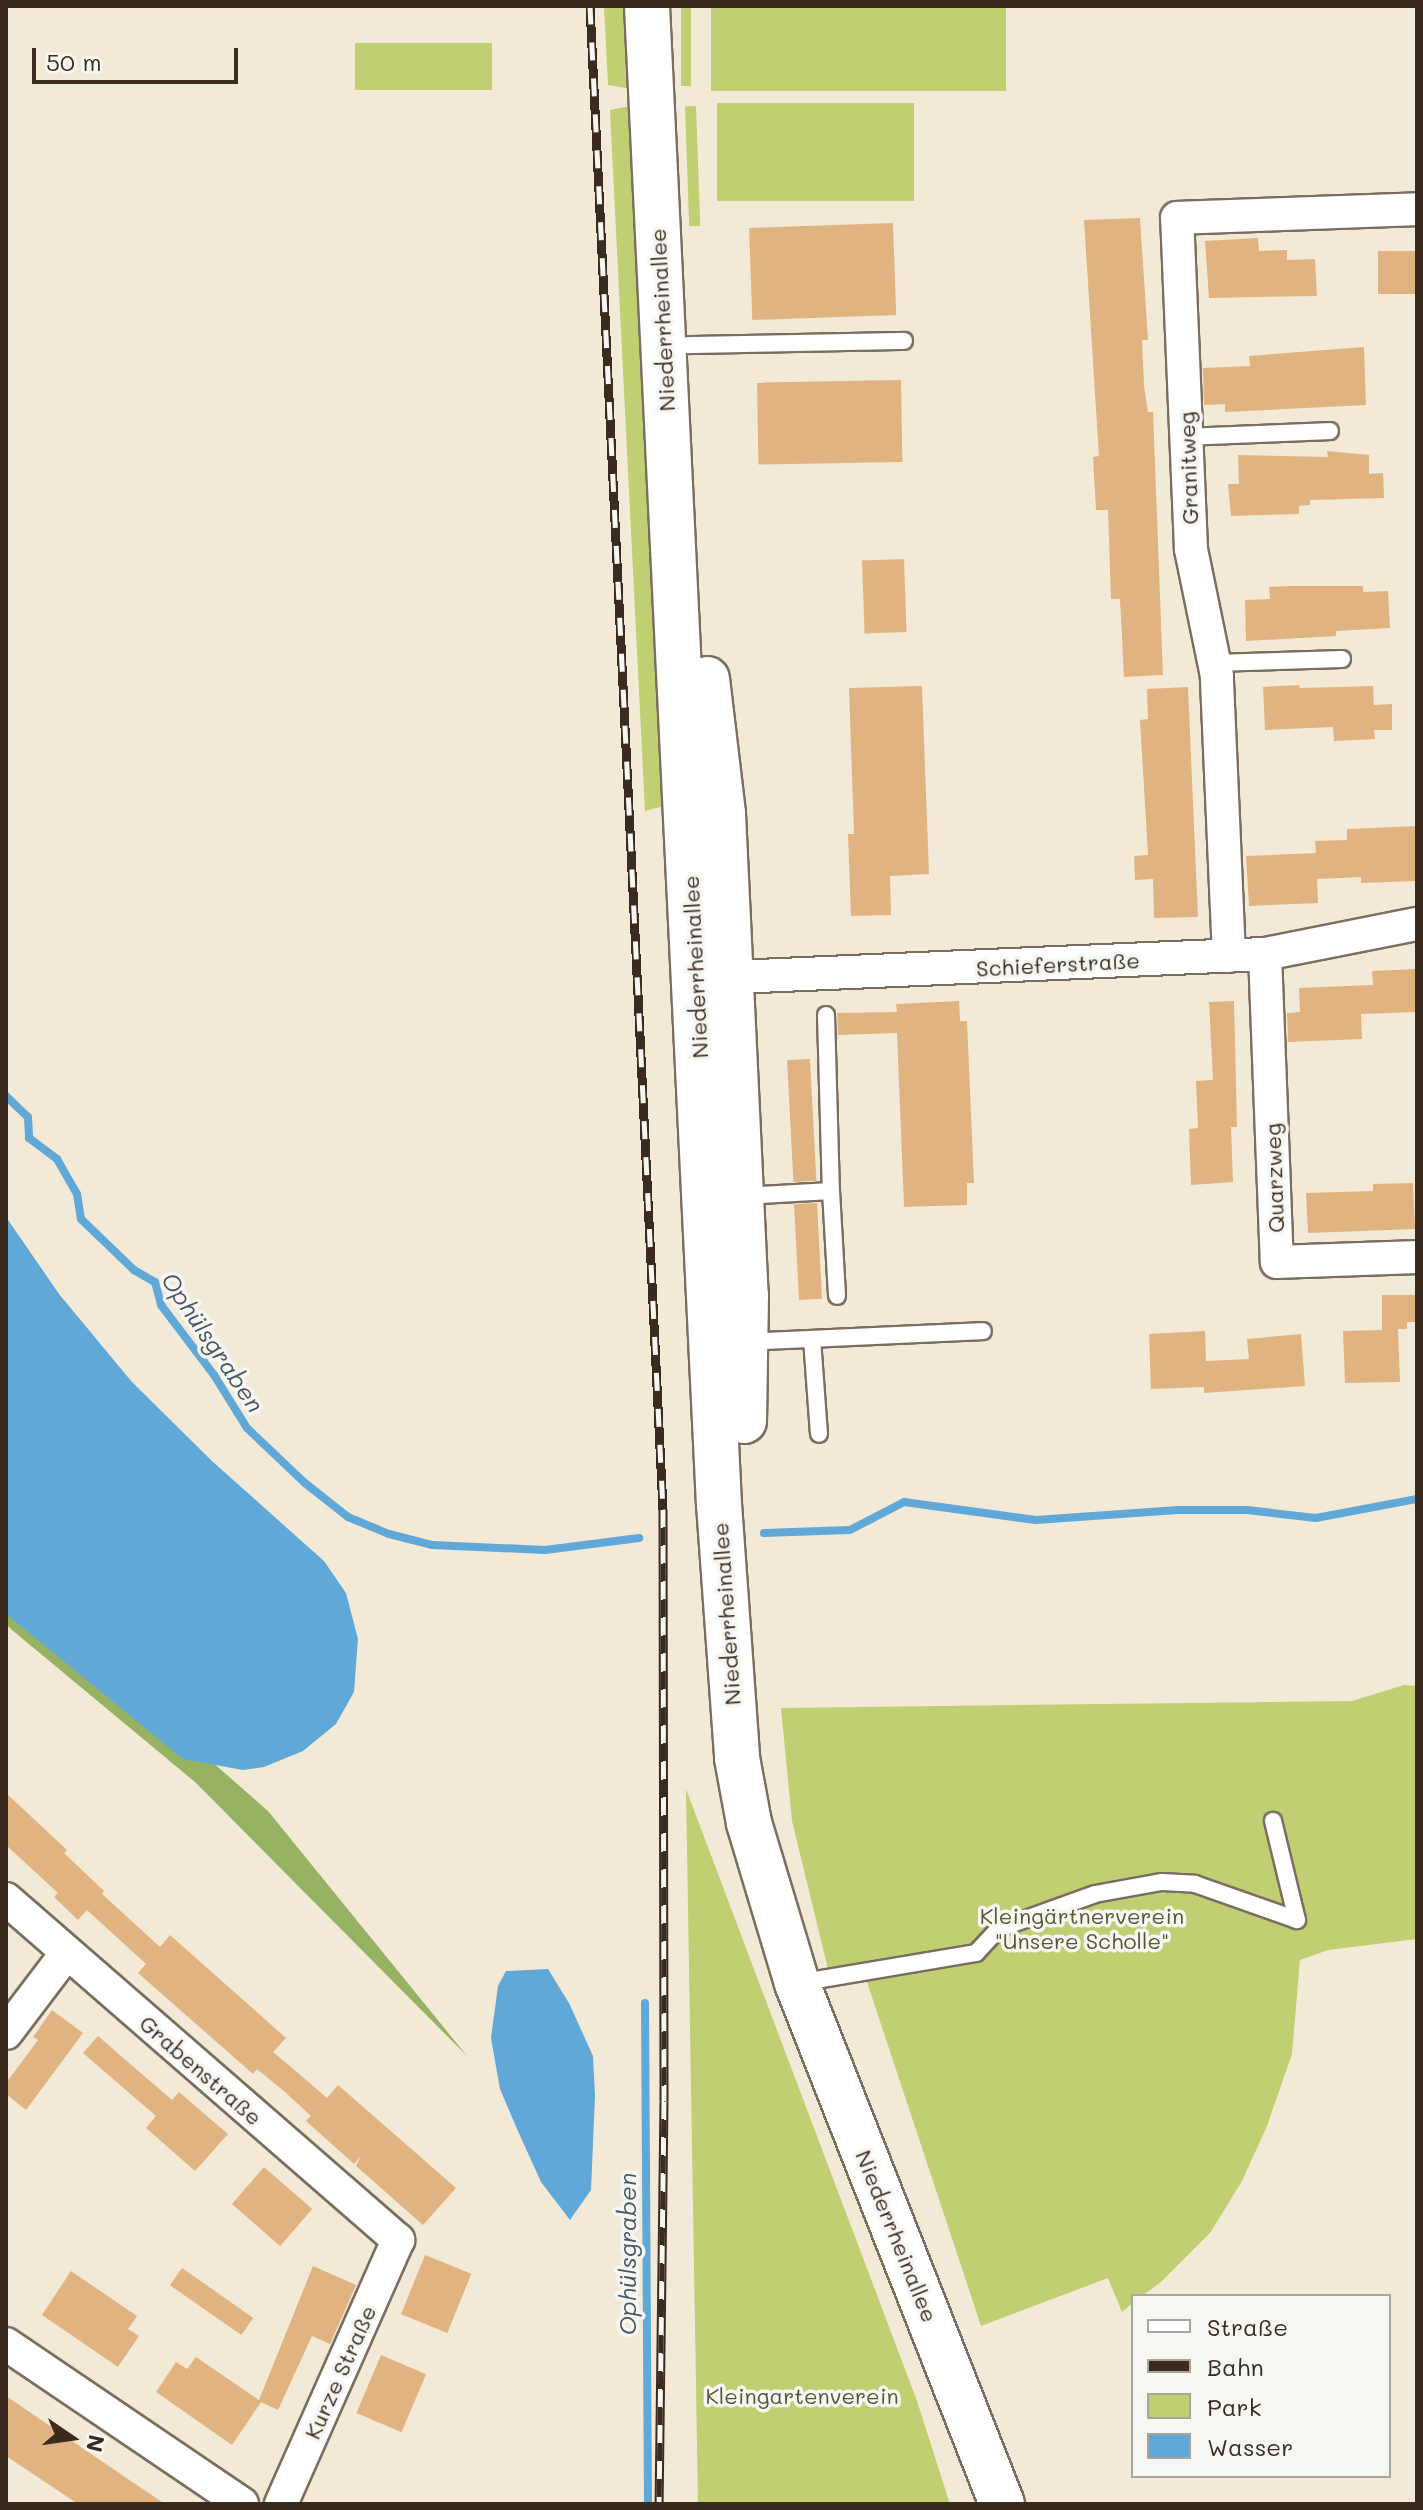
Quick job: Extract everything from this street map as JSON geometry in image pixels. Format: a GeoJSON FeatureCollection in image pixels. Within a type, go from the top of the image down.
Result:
{"type":"FeatureCollection","features":[{"type":"Feature","properties":{"kind":"main road","name":"Niederrheinallee"},"geometry":{"type":"LineString","coordinates":[[647,6],[713,978],[723,1196],[746,1295],[728,1343],[746,1504],[756,1718],[779,1922],[797,1983],[1002,2504]]}},
{"type":"Feature","properties":{"kind":"main road","name":"Niederrheinallee"},"geometry":{"type":"LineString","coordinates":[[672,6],[704,653],[723,814],[713,978]]}},
{"type":"Feature","properties":{"kind":"street","name":"Granitweg"},"geometry":{"type":"LineString","coordinates":[[1229,956],[1215,663],[1191,549],[1177,218],[1417,209]]}},
{"type":"Feature","properties":{"kind":"street","name":"Schieferstraße"},"geometry":{"type":"LineString","coordinates":[[713,978],[1265,954],[1417,924]]}},
{"type":"Feature","properties":{"kind":"street","name":"Quarzweg"},"geometry":{"type":"LineString","coordinates":[[1265,954],[1277,1262],[1417,1257]]}},
{"type":"Feature","properties":{"kind":"street","name":"Grabenstraße"},"geometry":{"type":"LineString","coordinates":[[6,1899],[398,2240]]}},
{"type":"Feature","properties":{"kind":"street"},"geometry":{"type":"LineString","coordinates":[[6,2033],[66,1954]]}},
{"type":"Feature","properties":{"kind":"street","name":"Kurze Straße"},"geometry":{"type":"LineString","coordinates":[[281,2504],[398,2240]]}},
{"type":"Feature","properties":{"kind":"street"},"geometry":{"type":"LineString","coordinates":[[6,2344],[242,2504]]}},
{"type":"Feature","properties":{"kind":"lane"},"geometry":{"type":"LineString","coordinates":[[688,345],[904,341]]}},
{"type":"Feature","properties":{"kind":"lane"},"geometry":{"type":"LineString","coordinates":[[1186,437],[1330,431]]}},
{"type":"Feature","properties":{"kind":"lane"},"geometry":{"type":"LineString","coordinates":[[1215,663],[1342,659]]}},
{"type":"Feature","properties":{"kind":"lane"},"geometry":{"type":"LineString","coordinates":[[826,1015],[837,1296]]}},
{"type":"Feature","properties":{"kind":"lane"},"geometry":{"type":"LineString","coordinates":[[723,1196],[831,1191]]}},
{"type":"Feature","properties":{"kind":"lane"},"geometry":{"type":"LineString","coordinates":[[728,1343],[983,1331]]}},
{"type":"Feature","properties":{"kind":"lane"},"geometry":{"type":"LineString","coordinates":[[812,1339],[819,1434]]}},
{"type":"Feature","properties":{"kind":"lane"},"geometry":{"type":"LineString","coordinates":[[797,1983],[976,1953],[998,1929],[1095,1894],[1162,1882],[1195,1884],[1297,1920],[1273,1821]]}},
{"type":"Feature","properties":{"kind":"green space"},"geometry":{"type":"Polygon","coordinates":[[[604,6],[639,6],[632,89],[608,85],[604,6]]]}},
{"type":"Feature","properties":{"kind":"green space"},"geometry":{"type":"Polygon","coordinates":[[[681,6],[691,6],[691,86],[681,86],[681,6]]]}},
{"type":"Feature","properties":{"kind":"green space"},"geometry":{"type":"Polygon","coordinates":[[[711,6],[1006,6],[1006,91],[711,91],[711,6]]]}},
{"type":"Feature","properties":{"kind":"green space"},"geometry":{"type":"Polygon","coordinates":[[[355,43],[492,43],[492,90],[355,90],[355,43]]]}},
{"type":"Feature","properties":{"kind":"green space"},"geometry":{"type":"Polygon","coordinates":[[[717,103],[914,103],[914,201],[717,201],[717,103]]]}},
{"type":"Feature","properties":{"kind":"green space"},"geometry":{"type":"Polygon","coordinates":[[[631,106],[675,803],[645,811],[610,110],[631,106]]]}},
{"type":"Feature","properties":{"kind":"green space"},"geometry":{"type":"Polygon","coordinates":[[[685,106],[696,106],[700,226],[689,226],[685,106]]]}},
{"type":"Feature","properties":{"kind":"green space"},"geometry":{"type":"Polygon","coordinates":[[[6,1581],[268,1811],[467,2056],[195,1782],[6,1624],[6,1581]]]}},
{"type":"Feature","properties":{"kind":"green space","name":"Kleingärtnerverein \"Unsere Scholle\""},"geometry":{"type":"Polygon","coordinates":[[[1404,1685],[1417,1686],[1417,1939],[1328,1950],[1300,1960],[1292,2054],[1267,2126],[1242,2181],[1210,2233],[1161,2282],[1145,2294],[1131,2294],[1131,2305],[1122,2312],[1108,2278],[981,2326],[866,1979],[835,1986],[827,1965],[792,1821],[781,1708],[1352,1701],[1404,1685]]]}},
{"type":"Feature","properties":{"kind":"green space","name":"Kleingartenverein"},"geometry":{"type":"Polygon","coordinates":[[[686,1789],[917,2401],[950,2504],[698,2504],[686,1789]]]}},
{"type":"Feature","properties":{"kind":"water"},"geometry":{"type":"Polygon","coordinates":[[[6,1217],[59,1294],[132,1382],[213,1462],[324,1561],[346,1593],[358,1639],[354,1692],[336,1724],[303,1751],[264,1767],[243,1770],[183,1759],[6,1614],[6,1217]]]}},
{"type":"Feature","properties":{"kind":"water"},"geometry":{"type":"Polygon","coordinates":[[[548,1969],[569,2003],[593,2056],[595,2096],[591,2190],[570,2220],[541,2182],[517,2129],[500,2089],[491,2038],[498,1986],[506,1971],[548,1969]]]}},
{"type":"Feature","properties":{"kind":"building"},"geometry":{"type":"Polygon","coordinates":[[[1140,218],[1148,340],[1142,340],[1144,386],[1148,412],[1153,412],[1163,675],[1124,677],[1120,599],[1111,599],[1108,510],[1096,510],[1093,457],[1099,456],[1084,220],[1140,218]]]}},
{"type":"Feature","properties":{"kind":"building"},"geometry":{"type":"Polygon","coordinates":[[[893,223],[896,315],[752,320],[749,228],[893,223]]]}},
{"type":"Feature","properties":{"kind":"building"},"geometry":{"type":"Polygon","coordinates":[[[1258,238],[1259,251],[1287,250],[1287,260],[1315,259],[1317,296],[1209,298],[1205,241],[1258,238]]]}},
{"type":"Feature","properties":{"kind":"building"},"geometry":{"type":"Polygon","coordinates":[[[1378,251],[1417,251],[1417,294],[1378,294],[1378,251]]]}},
{"type":"Feature","properties":{"kind":"building"},"geometry":{"type":"Polygon","coordinates":[[[1364,347],[1366,405],[1225,412],[1225,404],[1204,405],[1203,368],[1250,366],[1249,356],[1364,347]]]}},
{"type":"Feature","properties":{"kind":"building"},"geometry":{"type":"Polygon","coordinates":[[[901,380],[902,462],[758,465],[757,383],[901,380]]]}},
{"type":"Feature","properties":{"kind":"building"},"geometry":{"type":"Polygon","coordinates":[[[1327,451],[1369,455],[1369,474],[1383,473],[1384,498],[1310,500],[1310,505],[1299,506],[1299,514],[1231,516],[1228,484],[1239,484],[1238,455],[1328,457],[1327,451]]]}},
{"type":"Feature","properties":{"kind":"building"},"geometry":{"type":"Polygon","coordinates":[[[904,559],[907,632],[865,633],[862,560],[904,559]]]}},
{"type":"Feature","properties":{"kind":"building"},"geometry":{"type":"Polygon","coordinates":[[[1363,586],[1363,592],[1388,591],[1390,628],[1336,631],[1336,636],[1246,641],[1245,600],[1270,599],[1269,587],[1363,586]]]}},
{"type":"Feature","properties":{"kind":"building"},"geometry":{"type":"Polygon","coordinates":[[[1299,685],[1300,688],[1373,686],[1374,705],[1392,704],[1392,730],[1374,730],[1375,739],[1334,741],[1333,727],[1265,730],[1263,687],[1299,685]]]}},
{"type":"Feature","properties":{"kind":"building"},"geometry":{"type":"Polygon","coordinates":[[[922,686],[929,874],[890,876],[891,915],[851,916],[848,834],[854,834],[849,688],[922,686]]]}},
{"type":"Feature","properties":{"kind":"building"},"geometry":{"type":"Polygon","coordinates":[[[1188,687],[1198,917],[1154,918],[1153,879],[1135,880],[1134,856],[1148,855],[1140,720],[1148,719],[1147,689],[1188,687]]]}},
{"type":"Feature","properties":{"kind":"building"},"geometry":{"type":"Polygon","coordinates":[[[1417,826],[1417,881],[1361,883],[1361,877],[1317,879],[1318,903],[1249,906],[1246,856],[1316,853],[1315,841],[1347,840],[1347,829],[1417,826]]]}},
{"type":"Feature","properties":{"kind":"building"},"geometry":{"type":"Polygon","coordinates":[[[1417,969],[1417,1012],[1361,1014],[1362,1039],[1288,1042],[1287,1013],[1300,1012],[1299,988],[1373,985],[1372,971],[1417,969]]]}},
{"type":"Feature","properties":{"kind":"building"},"geometry":{"type":"Polygon","coordinates":[[[959,1001],[960,1021],[967,1021],[974,1183],[967,1183],[967,1205],[904,1207],[897,1033],[838,1035],[837,1013],[897,1012],[896,1004],[959,1001]]]}},
{"type":"Feature","properties":{"kind":"building"},"geometry":{"type":"Polygon","coordinates":[[[1234,1001],[1237,1127],[1231,1127],[1233,1182],[1191,1185],[1189,1129],[1198,1128],[1196,1081],[1213,1080],[1209,1002],[1234,1001]]]}},
{"type":"Feature","properties":{"kind":"building"},"geometry":{"type":"Polygon","coordinates":[[[810,1059],[816,1181],[793,1182],[787,1060],[810,1059]]]}},
{"type":"Feature","properties":{"kind":"building"},"geometry":{"type":"Polygon","coordinates":[[[1413,1183],[1415,1229],[1308,1233],[1306,1193],[1373,1191],[1373,1184],[1413,1183]]]}},
{"type":"Feature","properties":{"kind":"building"},"geometry":{"type":"Polygon","coordinates":[[[817,1203],[822,1299],[799,1300],[794,1204],[817,1203]]]}},
{"type":"Feature","properties":{"kind":"building"},"geometry":{"type":"Polygon","coordinates":[[[1382,1295],[1417,1295],[1417,1322],[1407,1322],[1407,1329],[1398,1329],[1400,1382],[1345,1383],[1343,1331],[1382,1330],[1382,1295]]]}},
{"type":"Feature","properties":{"kind":"building"},"geometry":{"type":"Polygon","coordinates":[[[1205,1331],[1206,1361],[1249,1359],[1247,1339],[1301,1334],[1305,1386],[1204,1393],[1204,1387],[1151,1389],[1149,1334],[1205,1331]]]}},
{"type":"Feature","properties":{"kind":"building"},"geometry":{"type":"Polygon","coordinates":[[[6,1793],[67,1850],[64,1853],[104,1891],[102,1894],[160,1947],[170,1935],[286,2038],[273,2052],[327,2098],[338,2085],[456,2188],[423,2225],[356,2166],[361,2156],[354,2164],[306,2121],[311,2116],[285,2092],[257,2069],[253,2074],[138,1973],[146,1964],[87,1910],[78,1920],[54,1897],[58,1893],[6,1845],[6,1793]]]}},
{"type":"Feature","properties":{"kind":"building"},"geometry":{"type":"Polygon","coordinates":[[[52,2010],[83,2033],[26,2110],[6,2094],[6,2083],[38,2040],[33,2037],[52,2010]]]}},
{"type":"Feature","properties":{"kind":"building"},"geometry":{"type":"Polygon","coordinates":[[[98,2036],[172,2100],[179,2092],[228,2134],[195,2171],[146,2128],[156,2116],[83,2053],[98,2036]]]}},
{"type":"Feature","properties":{"kind":"building"},"geometry":{"type":"Polygon","coordinates":[[[264,2167],[312,2209],[280,2246],[232,2204],[264,2167]]]}},
{"type":"Feature","properties":{"kind":"building"},"geometry":{"type":"Polygon","coordinates":[[[425,2255],[471,2274],[447,2333],[401,2314],[425,2255]]]}},
{"type":"Feature","properties":{"kind":"building"},"geometry":{"type":"Polygon","coordinates":[[[313,2266],[356,2285],[330,2344],[312,2336],[278,2410],[261,2402],[232,2445],[156,2392],[176,2362],[187,2369],[196,2357],[259,2400],[313,2266]]]}},
{"type":"Feature","properties":{"kind":"building"},"geometry":{"type":"Polygon","coordinates":[[[182,2268],[253,2318],[241,2335],[170,2285],[182,2268]]]}},
{"type":"Feature","properties":{"kind":"building"},"geometry":{"type":"Polygon","coordinates":[[[71,2271],[137,2316],[128,2329],[139,2336],[118,2367],[42,2315],[71,2271]]]}},
{"type":"Feature","properties":{"kind":"building"},"geometry":{"type":"Polygon","coordinates":[[[381,2355],[426,2374],[401,2432],[356,2413],[381,2355]]]}},
{"type":"Feature","properties":{"kind":"building"},"geometry":{"type":"Polygon","coordinates":[[[6,2396],[165,2504],[78,2504],[6,2456],[6,2396]]]}},
{"type":"Feature","properties":{"kind":"waterway","name":"Ophülsgraben"},"geometry":{"type":"LineString","coordinates":[[6,1096],[28,1117],[29,1138],[57,1159],[77,1194],[81,1219],[134,1270],[155,1282],[161,1305],[214,1375],[247,1428],[305,1483],[348,1517],[389,1534],[432,1545],[545,1550],[639,1538]]}},
{"type":"Feature","properties":{"kind":"waterway"},"geometry":{"type":"LineString","coordinates":[[764,1533],[850,1530],[904,1502],[1036,1520],[1178,1510],[1247,1510],[1316,1518],[1417,1499]]}},
{"type":"Feature","properties":{"kind":"waterway","name":"Ophülsgraben"},"geometry":{"type":"LineString","coordinates":[[645,2003],[648,2504]]}},
{"type":"Feature","properties":{"kind":"railway"},"geometry":{"type":"LineString","coordinates":[[590,6],[663,1509],[664,2101],[659,2504]]}}]}
